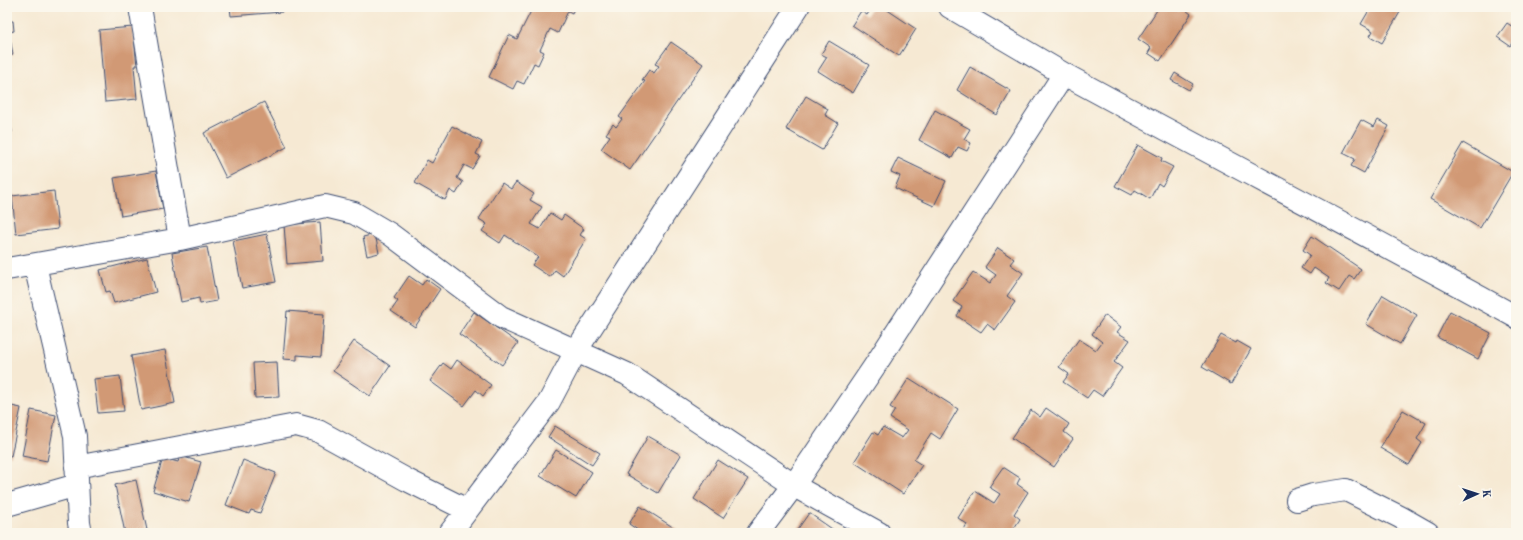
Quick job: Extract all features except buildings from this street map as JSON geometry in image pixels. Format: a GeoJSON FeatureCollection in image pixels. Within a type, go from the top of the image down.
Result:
{"type":"FeatureCollection","features":[{"type":"Feature","properties":{"kind":"street"},"geometry":{"type":"LineString","coordinates":[[140,7],[180,239]]}},
{"type":"Feature","properties":{"kind":"street"},"geometry":{"type":"LineString","coordinates":[[450,533],[549,402],[576,351],[798,7]]}},
{"type":"Feature","properties":{"kind":"street"},"geometry":{"type":"LineString","coordinates":[[950,7],[1064,74],[1415,261],[1516,317]]}},
{"type":"Feature","properties":{"kind":"street"},"geometry":{"type":"LineString","coordinates":[[758,533],[794,486],[878,360],[1064,74]]}},
{"type":"Feature","properties":{"kind":"street"},"geometry":{"type":"LineString","coordinates":[[7,270],[180,239],[325,206],[354,213],[390,234],[501,317],[627,374],[794,486],[879,533]]}},
{"type":"Feature","properties":{"kind":"street"},"geometry":{"type":"LineString","coordinates":[[35,265],[75,436],[79,523],[82,533]]}},
{"type":"Feature","properties":{"kind":"street"},"geometry":{"type":"LineString","coordinates":[[7,505],[77,476],[296,425],[318,431],[407,480],[467,510]]}},
{"type":"Feature","properties":{"kind":"street"},"geometry":{"type":"LineString","coordinates":[[1297,500],[1313,495],[1346,490],[1428,533]]}}]}
